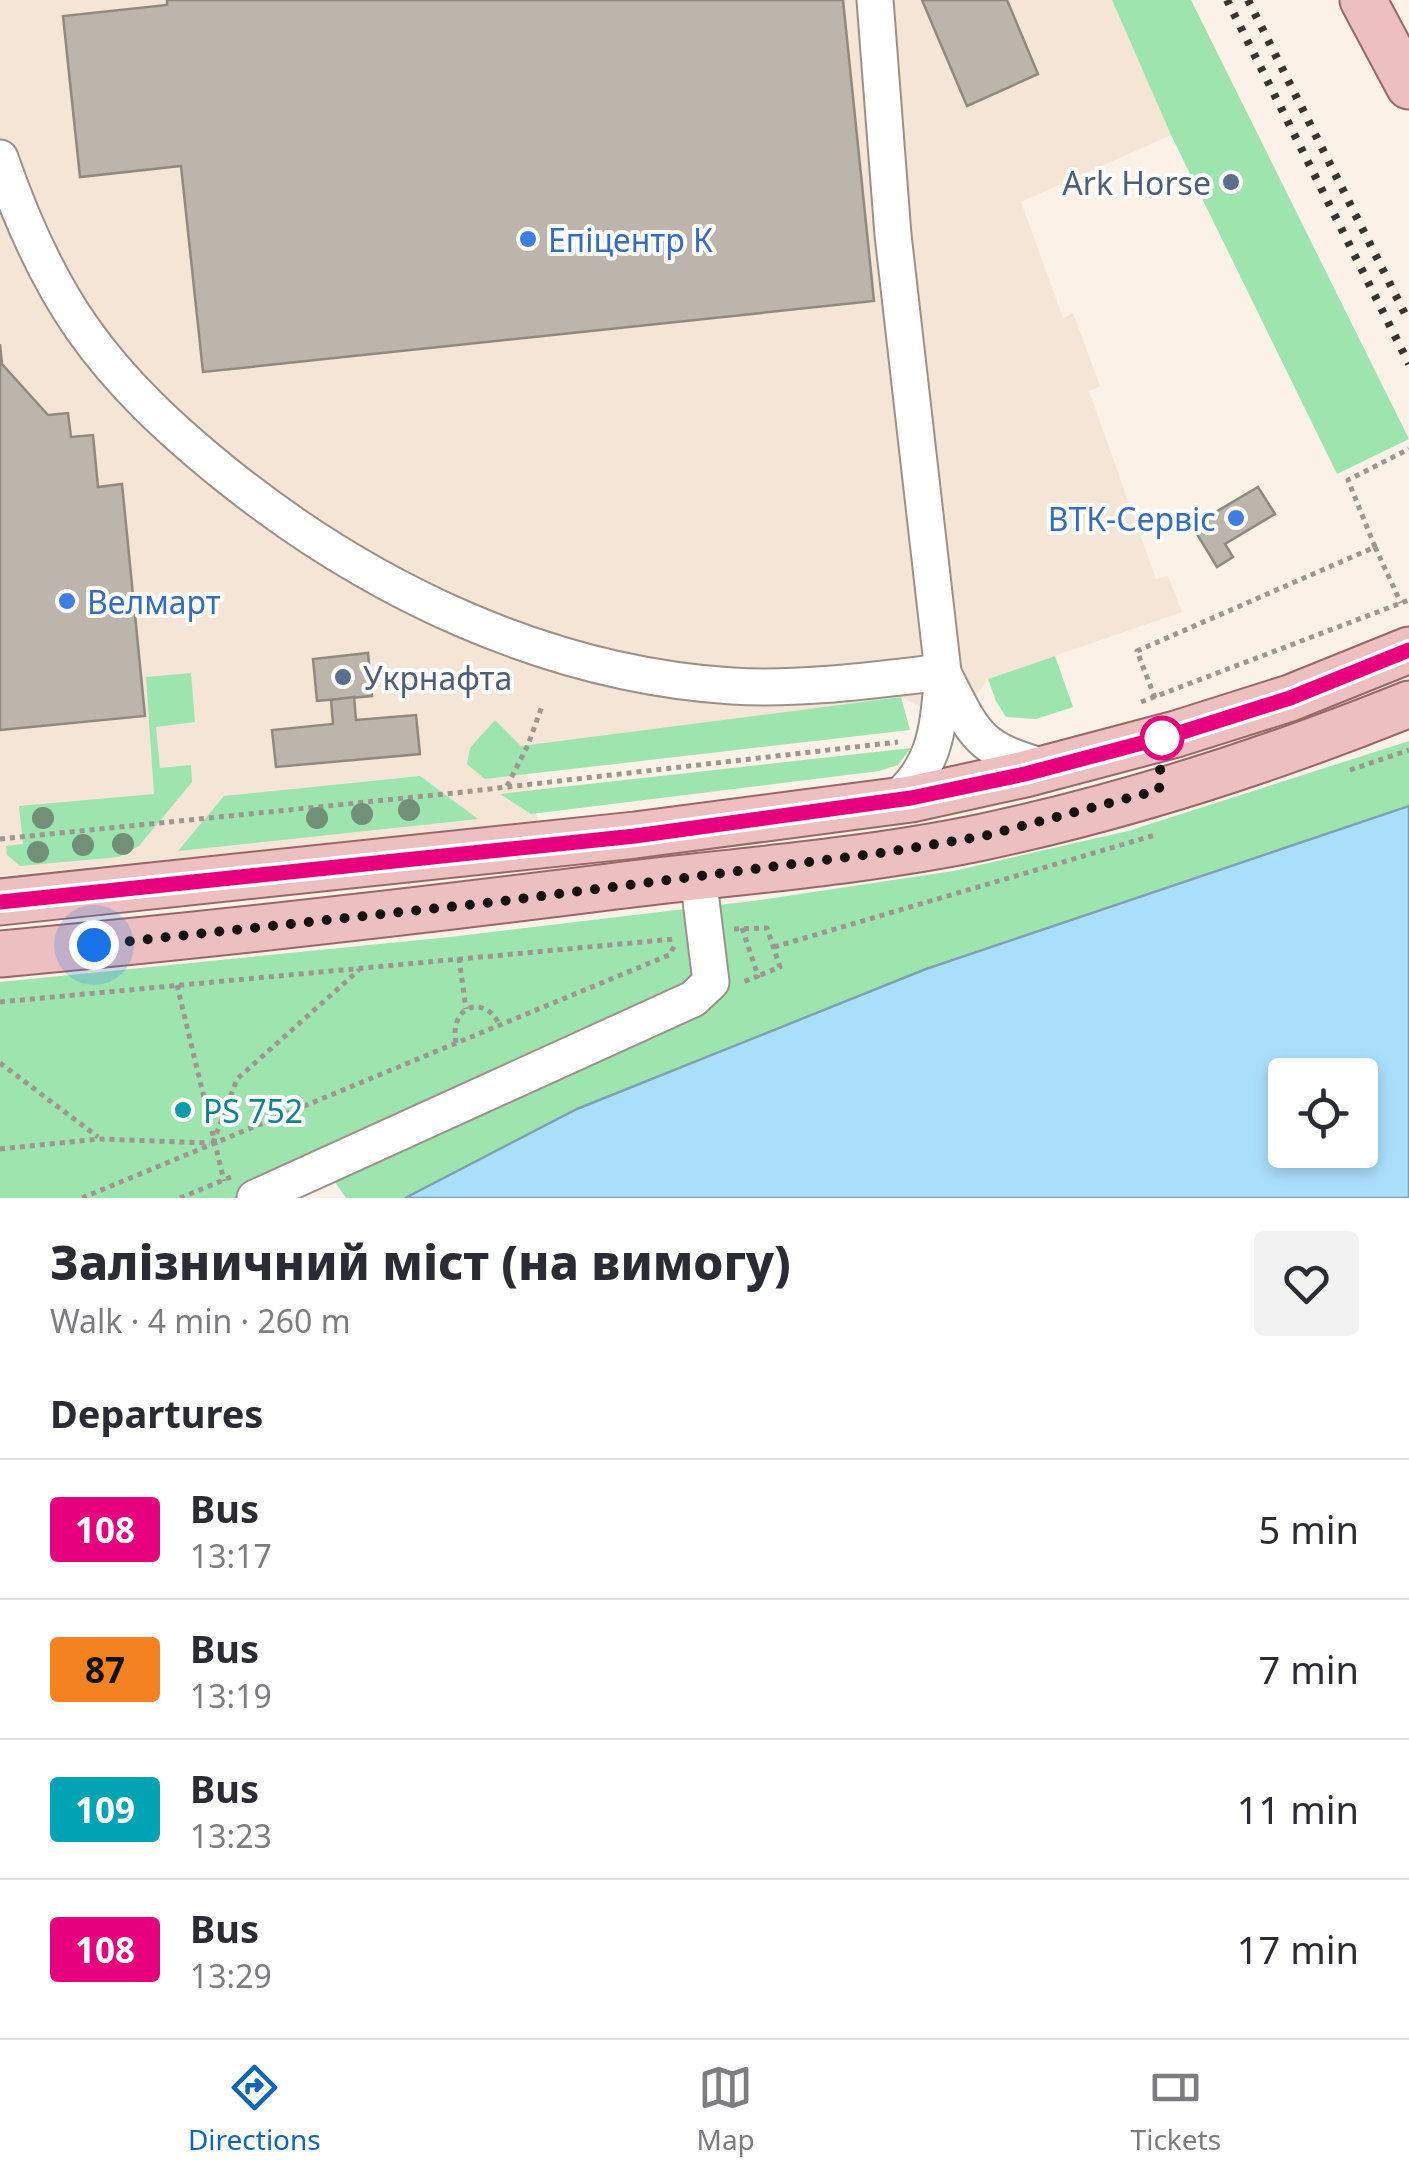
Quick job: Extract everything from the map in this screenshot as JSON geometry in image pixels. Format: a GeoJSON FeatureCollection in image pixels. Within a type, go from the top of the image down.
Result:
{"type":"FeatureCollection","features":[{"type":"Feature","properties":{"kind":"main road"},"geometry":{"type":"LineString","coordinates":[[1363,0],[1409,86]]}},
{"type":"Feature","properties":{"kind":"main road"},"geometry":{"type":"LineString","coordinates":[[0,902],[635,836],[894,801],[1048,768],[1176,734],[1290,698],[1409,650]]}},
{"type":"Feature","properties":{"kind":"main road"},"geometry":{"type":"LineString","coordinates":[[0,954],[476,904],[984,836],[1121,801],[1254,760],[1409,704]]}},
{"type":"Feature","properties":{"kind":"lane"},"geometry":{"type":"LineString","coordinates":[[874,0],[893,235],[942,672],[939,722],[931,753],[921,775],[894,801]]}},
{"type":"Feature","properties":{"kind":"lane"},"geometry":{"type":"LineString","coordinates":[[0,158],[48,270],[79,325],[142,401],[260,502],[408,595],[493,632],[583,660],[694,682],[768,687],[845,684],[942,672]]}},
{"type":"Feature","properties":{"kind":"lane"},"geometry":{"type":"LineString","coordinates":[[942,672],[968,722],[994,750],[1048,768]]}},
{"type":"Feature","properties":{"kind":"lane"},"geometry":{"type":"LineString","coordinates":[[255,1198],[694,999],[711,982],[698,876]]}},
{"type":"Feature","properties":{"kind":"path"},"geometry":{"type":"LineString","coordinates":[[1401,604],[1348,480],[1409,449]]}},
{"type":"Feature","properties":{"kind":"path"},"geometry":{"type":"LineString","coordinates":[[1155,698],[1137,651],[1375,547]]}},
{"type":"Feature","properties":{"kind":"path"},"geometry":{"type":"LineString","coordinates":[[1138,703],[1409,600]]}},
{"type":"Feature","properties":{"kind":"path"},"geometry":{"type":"LineString","coordinates":[[507,786],[528,746],[542,706]]}},
{"type":"Feature","properties":{"kind":"path"},"geometry":{"type":"LineString","coordinates":[[0,840],[900,742]]}},
{"type":"Feature","properties":{"kind":"path"},"geometry":{"type":"LineString","coordinates":[[705,935],[767,928],[780,968],[758,976]]}},
{"type":"Feature","properties":{"kind":"path"},"geometry":{"type":"LineString","coordinates":[[0,1002],[679,938],[670,954],[82,1198]]}},
{"type":"Feature","properties":{"kind":"path"},"geometry":{"type":"LineString","coordinates":[[460,958],[466,1009]]}},
{"type":"Feature","properties":{"kind":"path"},"geometry":{"type":"LineString","coordinates":[[213,1143],[237,1079],[361,968]]}},
{"type":"Feature","properties":{"kind":"path"},"geometry":{"type":"LineString","coordinates":[[177,985],[224,1180]]}},
{"type":"Feature","properties":{"kind":"path"},"geometry":{"type":"LineString","coordinates":[[456,1043],[454,1021],[466,1009],[487,1010],[495,1014],[500,1024]]}},
{"type":"Feature","properties":{"kind":"path"},"geometry":{"type":"LineString","coordinates":[[0,1063],[100,1139]]}},
{"type":"Feature","properties":{"kind":"path"},"geometry":{"type":"LineString","coordinates":[[0,1150],[100,1139],[213,1143]]}},
{"type":"Feature","properties":{"kind":"shaded area"},"geometry":{"type":"Polygon","coordinates":[[[0,0],[1112,0],[1171,135],[1021,202],[1063,318],[1073,313],[1100,386],[1089,391],[1156,579],[1168,576],[1182,612],[988,679],[975,697],[943,711],[920,707],[901,697],[521,747],[538,822],[0,876],[0,0]]]}},
{"type":"Feature","properties":{"kind":"green space"},"geometry":{"type":"Polygon","coordinates":[[[1112,0],[1191,0],[1409,439],[1337,474],[1171,135],[1112,0]]]}},
{"type":"Feature","properties":{"kind":"green space"},"geometry":{"type":"Polygon","coordinates":[[[1055,656],[1073,707],[1036,719],[1006,717],[988,679],[1055,656]]]}},
{"type":"Feature","properties":{"kind":"green space"},"geometry":{"type":"Polygon","coordinates":[[[191,673],[195,722],[156,727],[160,768],[191,765],[192,782],[139,846],[119,857],[20,866],[7,855],[6,846],[23,844],[19,806],[154,794],[146,677],[191,673]]]}},
{"type":"Feature","properties":{"kind":"green space"},"geometry":{"type":"Polygon","coordinates":[[[901,697],[910,730],[485,779],[467,764],[470,748],[495,720],[521,746],[901,697]]]}},
{"type":"Feature","properties":{"kind":"green space"},"geometry":{"type":"Polygon","coordinates":[[[1409,741],[1409,806],[926,969],[577,1109],[405,1198],[346,1198],[315,1154],[259,1177],[267,1198],[0,1198],[0,982],[450,937],[761,900],[953,871],[1128,831],[1409,741]]]}},
{"type":"Feature","properties":{"kind":"green space"},"geometry":{"type":"Polygon","coordinates":[[[911,748],[898,765],[879,771],[531,814],[500,794],[911,748]]]}},
{"type":"Feature","properties":{"kind":"green space"},"geometry":{"type":"Polygon","coordinates":[[[420,776],[478,819],[178,851],[224,796],[420,776]]]}},
{"type":"Feature","properties":{"kind":"water"},"geometry":{"type":"Polygon","coordinates":[[[1409,806],[1409,1198],[405,1198],[577,1109],[926,969],[1409,806]]]}},
{"type":"Feature","properties":{"kind":"building","name":"Епіцентр К"},"geometry":{"type":"Polygon","coordinates":[[[167,0],[843,0],[874,301],[203,372],[181,166],[80,177],[63,16],[167,5],[167,0]]]}},
{"type":"Feature","properties":{"kind":"building"},"geometry":{"type":"Polygon","coordinates":[[[922,0],[1007,0],[1038,74],[967,106],[922,0]]]}},
{"type":"Feature","properties":{"kind":"building","name":"Велмарт"},"geometry":{"type":"Polygon","coordinates":[[[0,344],[2,364],[48,415],[68,413],[71,437],[93,435],[98,487],[122,484],[145,716],[0,730],[0,344]]]}},
{"type":"Feature","properties":{"kind":"building"},"geometry":{"type":"Polygon","coordinates":[[[1258,487],[1275,514],[1225,544],[1233,557],[1217,567],[1192,526],[1258,487]]]}},
{"type":"Feature","properties":{"kind":"building","name":"Укрнафта"},"geometry":{"type":"Polygon","coordinates":[[[368,653],[372,696],[317,701],[313,659],[368,653]]]}},
{"type":"Feature","properties":{"kind":"building"},"geometry":{"type":"Polygon","coordinates":[[[354,697],[356,720],[416,715],[420,754],[276,767],[272,730],[333,724],[331,700],[354,697]]]}},
{"type":"Feature","properties":{"kind":"railway"},"geometry":{"type":"LineString","coordinates":[[1227,0],[1409,364]]}},
{"type":"Feature","properties":{"kind":"railway"},"geometry":{"type":"LineString","coordinates":[[1248,0],[1409,322]]}},
{"type":"Feature","properties":{"kind":"bus line","name":"108"},"geometry":{"type":"LineString","coordinates":[[0,902],[635,836],[911,798],[1025,774],[1176,734],[1290,698],[1409,650]]}},
{"type":"Feature","properties":{"kind":"place","name":"Ark Horse"},"geometry":{"type":"Point","coordinates":[1231,182]}},
{"type":"Feature","properties":{"kind":"place","name":"Епіцентр К"},"geometry":{"type":"Point","coordinates":[528,239]}},
{"type":"Feature","properties":{"kind":"place","name":"ВТК-Сервіс"},"geometry":{"type":"Point","coordinates":[1236,518]}},
{"type":"Feature","properties":{"kind":"place","name":"Велмарт"},"geometry":{"type":"Point","coordinates":[67,601]}},
{"type":"Feature","properties":{"kind":"place","name":"Укрнафта"},"geometry":{"type":"Point","coordinates":[343,677]}},
{"type":"Feature","properties":{"kind":"place","name":"PS 752"},"geometry":{"type":"Point","coordinates":[183,1110]}},
{"type":"Feature","properties":{"kind":"route"},"geometry":{"type":"LineString","coordinates":[[94,945],[495,902],[809,863],[984,836],[1159,790],[1162,738]]}}]}
